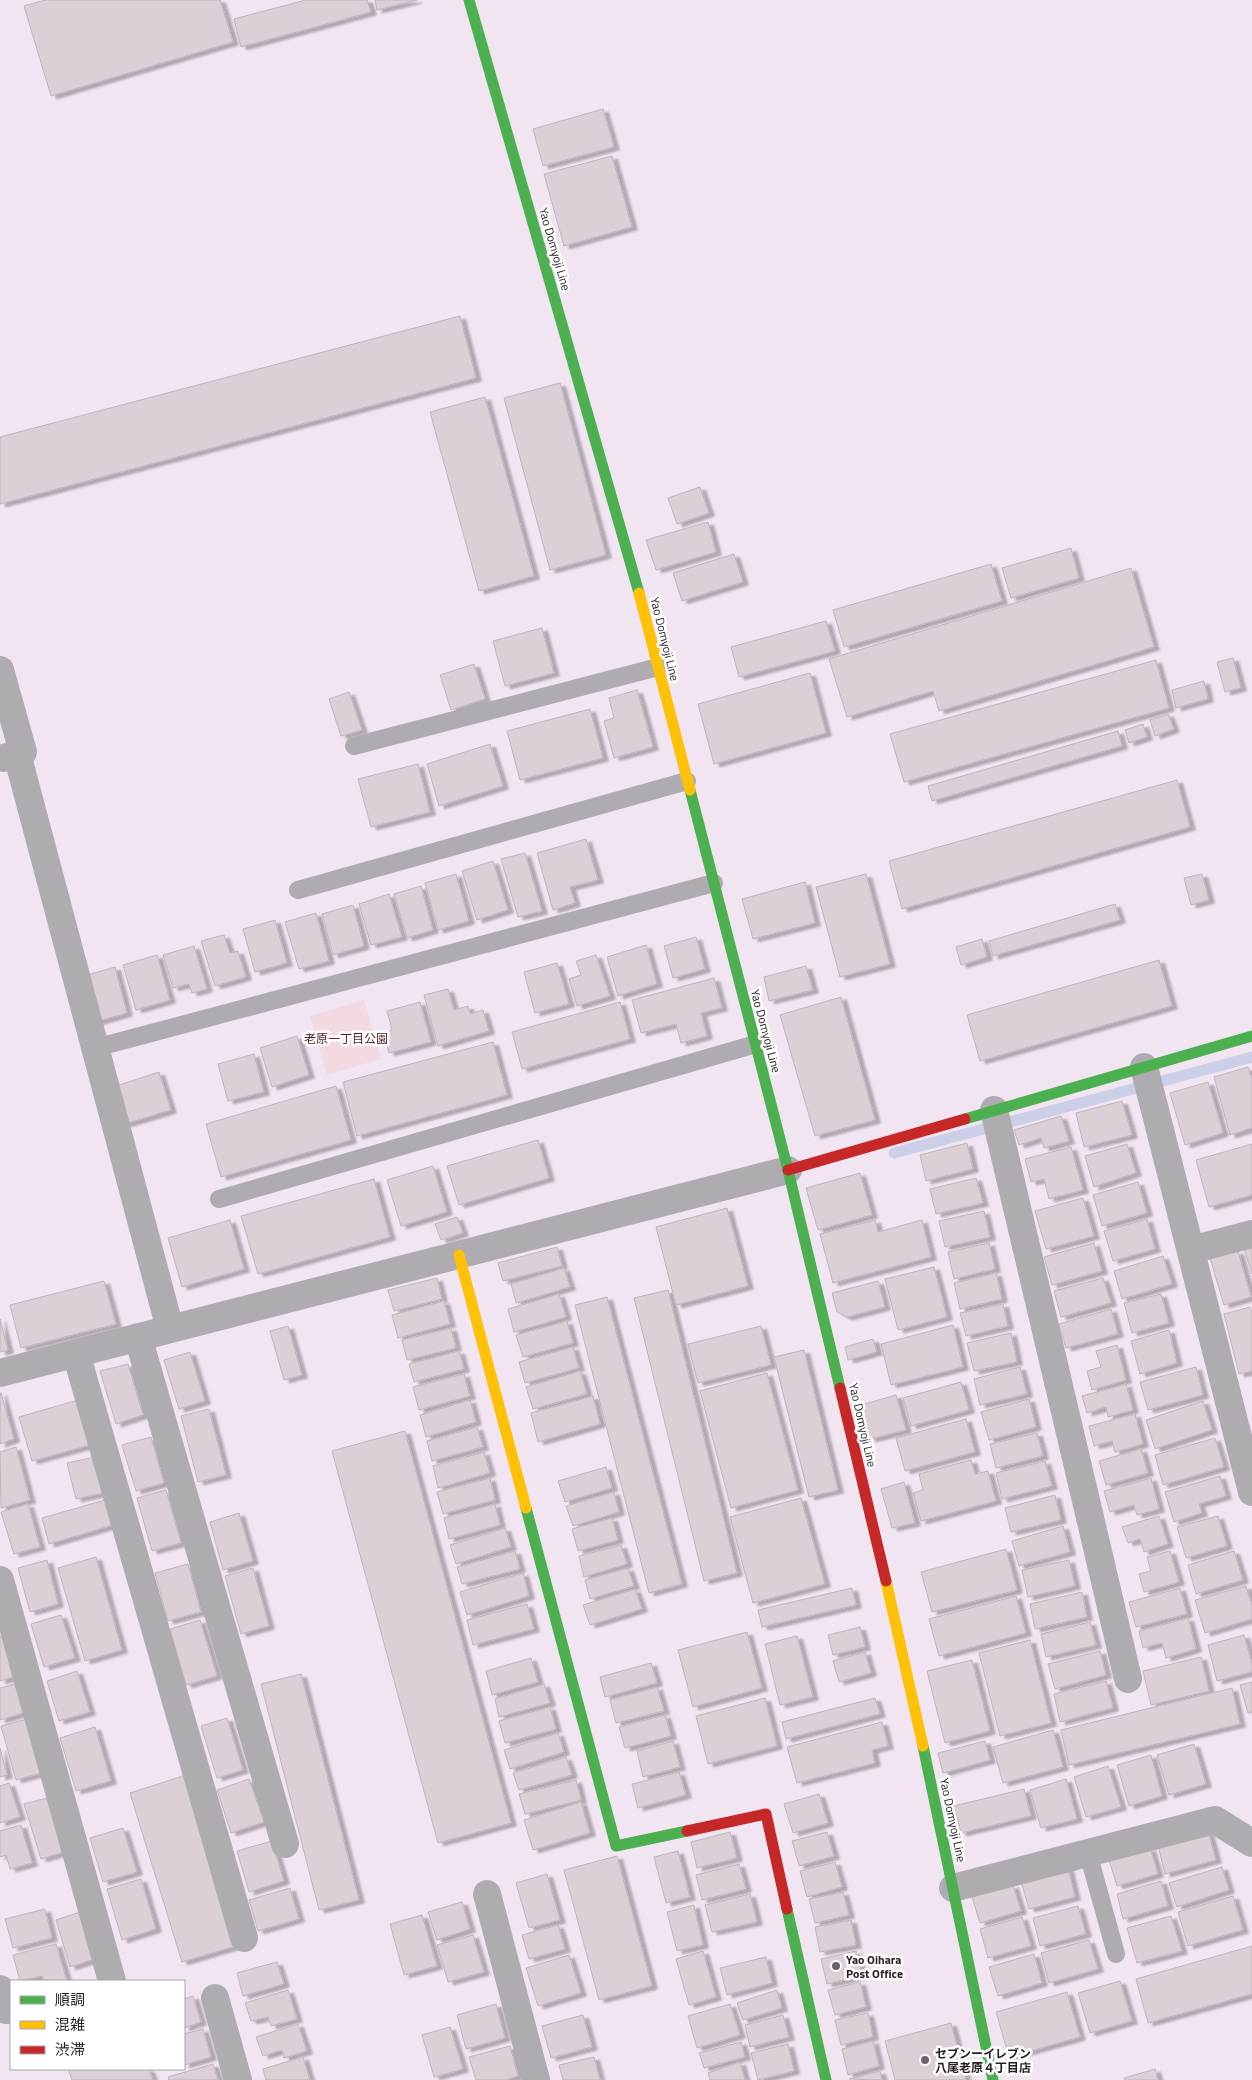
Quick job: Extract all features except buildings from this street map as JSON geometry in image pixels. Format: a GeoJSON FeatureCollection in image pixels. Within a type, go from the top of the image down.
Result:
{"type":"FeatureCollection","features":[{"type":"Feature","properties":{"kind":"main road","name":"Yao Domyoji Line"},"geometry":{"type":"LineString","coordinates":[[469,0],[631,564],[788,1170],[907,1667],[993,2080]]}},
{"type":"Feature","properties":{"kind":"main road"},"geometry":{"type":"LineString","coordinates":[[788,1170],[1252,1036]]}},
{"type":"Feature","properties":{"kind":"main road"},"geometry":{"type":"LineString","coordinates":[[458,1255],[616,1846],[766,1814],[826,2080]]}},
{"type":"Feature","properties":{"kind":"street"},"geometry":{"type":"LineString","coordinates":[[0,670],[23,752],[8,756],[95,1048],[170,1329]]}},
{"type":"Feature","properties":{"kind":"street"},"geometry":{"type":"LineString","coordinates":[[1144,1067],[1191,1250],[1242,1411],[1252,1492]]}},
{"type":"Feature","properties":{"kind":"street"},"geometry":{"type":"LineString","coordinates":[[994,1110],[1128,1679]]}},
{"type":"Feature","properties":{"kind":"street"},"geometry":{"type":"LineString","coordinates":[[0,1373],[788,1170]]}},
{"type":"Feature","properties":{"kind":"street"},"geometry":{"type":"LineString","coordinates":[[1191,1250],[1252,1234]]}},
{"type":"Feature","properties":{"kind":"street"},"geometry":{"type":"LineString","coordinates":[[138,1337],[285,1844]]}},
{"type":"Feature","properties":{"kind":"street"},"geometry":{"type":"LineString","coordinates":[[76,1354],[244,1938]]}},
{"type":"Feature","properties":{"kind":"street"},"geometry":{"type":"LineString","coordinates":[[0,1580],[6,1622],[112,1980]]}},
{"type":"Feature","properties":{"kind":"street"},"geometry":{"type":"LineString","coordinates":[[953,1888],[1215,1820],[1252,1843]]}},
{"type":"Feature","properties":{"kind":"street"},"geometry":{"type":"LineString","coordinates":[[487,1894],[536,2080]]}},
{"type":"Feature","properties":{"kind":"street"},"geometry":{"type":"LineString","coordinates":[[215,1998],[238,2080]]}},
{"type":"Feature","properties":{"kind":"lane"},"geometry":{"type":"LineString","coordinates":[[354,746],[658,666]]}},
{"type":"Feature","properties":{"kind":"lane"},"geometry":{"type":"LineString","coordinates":[[298,890],[687,781]]}},
{"type":"Feature","properties":{"kind":"lane"},"geometry":{"type":"LineString","coordinates":[[95,1048],[714,883]]}},
{"type":"Feature","properties":{"kind":"lane"},"geometry":{"type":"LineString","coordinates":[[219,1199],[756,1044]]}},
{"type":"Feature","properties":{"kind":"lane"},"geometry":{"type":"LineString","coordinates":[[1088,1853],[1116,1954]]}},
{"type":"Feature","properties":{"kind":"green space","name":"老原一丁目公園"},"geometry":{"type":"Polygon","coordinates":[[[364,1000],[381,1059],[327,1075],[310,1016],[364,1000]]]}},
{"type":"Feature","properties":{"kind":"waterway"},"geometry":{"type":"LineString","coordinates":[[894,1153],[1252,1057]]}},
{"type":"Feature","properties":{"kind":"traffic: fast"},"geometry":{"type":"LineString","coordinates":[[469,0],[639,593]]}},
{"type":"Feature","properties":{"kind":"traffic: fast"},"geometry":{"type":"LineString","coordinates":[[690,790],[788,1170],[840,1388]]}},
{"type":"Feature","properties":{"kind":"traffic: fast"},"geometry":{"type":"LineString","coordinates":[[965,1119],[1252,1036]]}},
{"type":"Feature","properties":{"kind":"traffic: fast"},"geometry":{"type":"LineString","coordinates":[[526,1508],[616,1846],[687,1831]]}},
{"type":"Feature","properties":{"kind":"traffic: fast"},"geometry":{"type":"LineString","coordinates":[[923,1746],[993,2080]]}},
{"type":"Feature","properties":{"kind":"traffic: fast"},"geometry":{"type":"LineString","coordinates":[[787,1909],[826,2080]]}},
{"type":"Feature","properties":{"kind":"traffic: slow"},"geometry":{"type":"LineString","coordinates":[[639,593],[690,790]]}},
{"type":"Feature","properties":{"kind":"traffic: slow"},"geometry":{"type":"LineString","coordinates":[[459,1255],[526,1508]]}},
{"type":"Feature","properties":{"kind":"traffic: slow"},"geometry":{"type":"LineString","coordinates":[[886,1581],[923,1746]]}},
{"type":"Feature","properties":{"kind":"traffic: jam"},"geometry":{"type":"LineString","coordinates":[[788,1170],[965,1119]]}},
{"type":"Feature","properties":{"kind":"traffic: jam"},"geometry":{"type":"LineString","coordinates":[[840,1388],[886,1581]]}},
{"type":"Feature","properties":{"kind":"traffic: jam"},"geometry":{"type":"LineString","coordinates":[[687,1831],[766,1814],[787,1909]]}},
{"type":"Feature","properties":{"kind":"place","name":"Yao Oihara Post Office"},"geometry":{"type":"Point","coordinates":[836,1966]}},
{"type":"Feature","properties":{"kind":"place","name":"セブンーイレブン 八尾老原４丁目店"},"geometry":{"type":"Point","coordinates":[925,2060]}}]}
